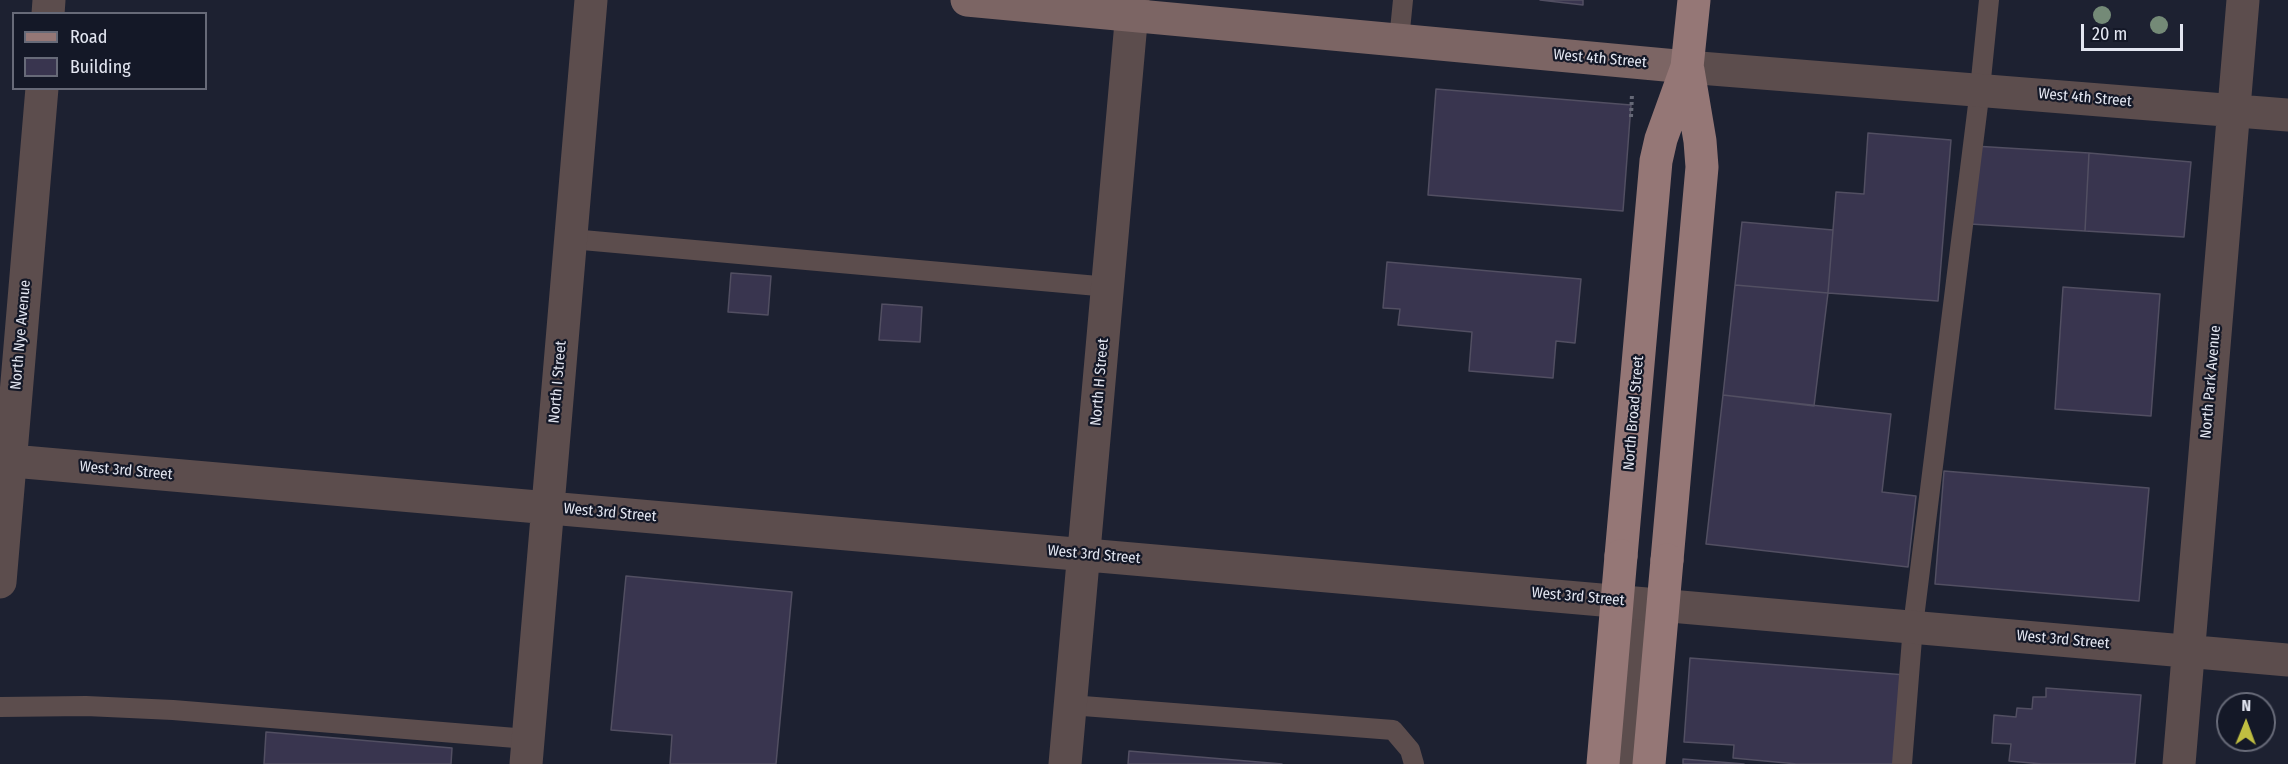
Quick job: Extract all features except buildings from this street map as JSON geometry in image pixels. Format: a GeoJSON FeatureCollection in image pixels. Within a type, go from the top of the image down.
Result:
{"type":"FeatureCollection","features":[{"type":"Feature","properties":{"kind":"main road","name":"North Broad Street"},"geometry":{"type":"LineString","coordinates":[[1649,764],[1702,167],[1688,67],[1694,0]]}},
{"type":"Feature","properties":{"kind":"main road","name":"North Broad Street"},"geometry":{"type":"LineString","coordinates":[[1603,764],[1656,161],[1661,139],[1688,67]]}},
{"type":"Feature","properties":{"kind":"street","name":"North I Street"},"geometry":{"type":"LineString","coordinates":[[527,752],[591,0]]}},
{"type":"Feature","properties":{"kind":"street","name":"West 4th Street"},"geometry":{"type":"LineString","coordinates":[[967,0],[1132,7],[1399,40],[1688,67],[2288,115]]}},
{"type":"Feature","properties":{"kind":"street","name":"North Park Avenue"},"geometry":{"type":"LineString","coordinates":[[2179,764],[2243,0]]}},
{"type":"Feature","properties":{"kind":"street","name":"North H Street"},"geometry":{"type":"LineString","coordinates":[[1065,764],[1132,7]]}},
{"type":"Feature","properties":{"kind":"street","name":"North Nye Avenue"},"geometry":{"type":"LineString","coordinates":[[0,582],[5,460],[42,90]]}},
{"type":"Feature","properties":{"kind":"street","name":"West 3rd Street"},"geometry":{"type":"LineString","coordinates":[[5,460],[2288,660]]}},
{"type":"Feature","properties":{"kind":"lane"},"geometry":{"type":"LineString","coordinates":[[1399,40],[1403,0]]}},
{"type":"Feature","properties":{"kind":"lane"},"geometry":{"type":"LineString","coordinates":[[1902,764],[1913,626],[1989,0]]}},
{"type":"Feature","properties":{"kind":"lane"},"geometry":{"type":"LineString","coordinates":[[571,239],[1108,287]]}},
{"type":"Feature","properties":{"kind":"lane"},"geometry":{"type":"LineString","coordinates":[[1626,764],[1640,602]]}},
{"type":"Feature","properties":{"kind":"lane"},"geometry":{"type":"LineString","coordinates":[[1070,705],[1393,730],[1410,750],[1414,764]]}},
{"type":"Feature","properties":{"kind":"lane"},"geometry":{"type":"LineString","coordinates":[[0,707],[86,706],[172,710],[527,752]]}}]}
